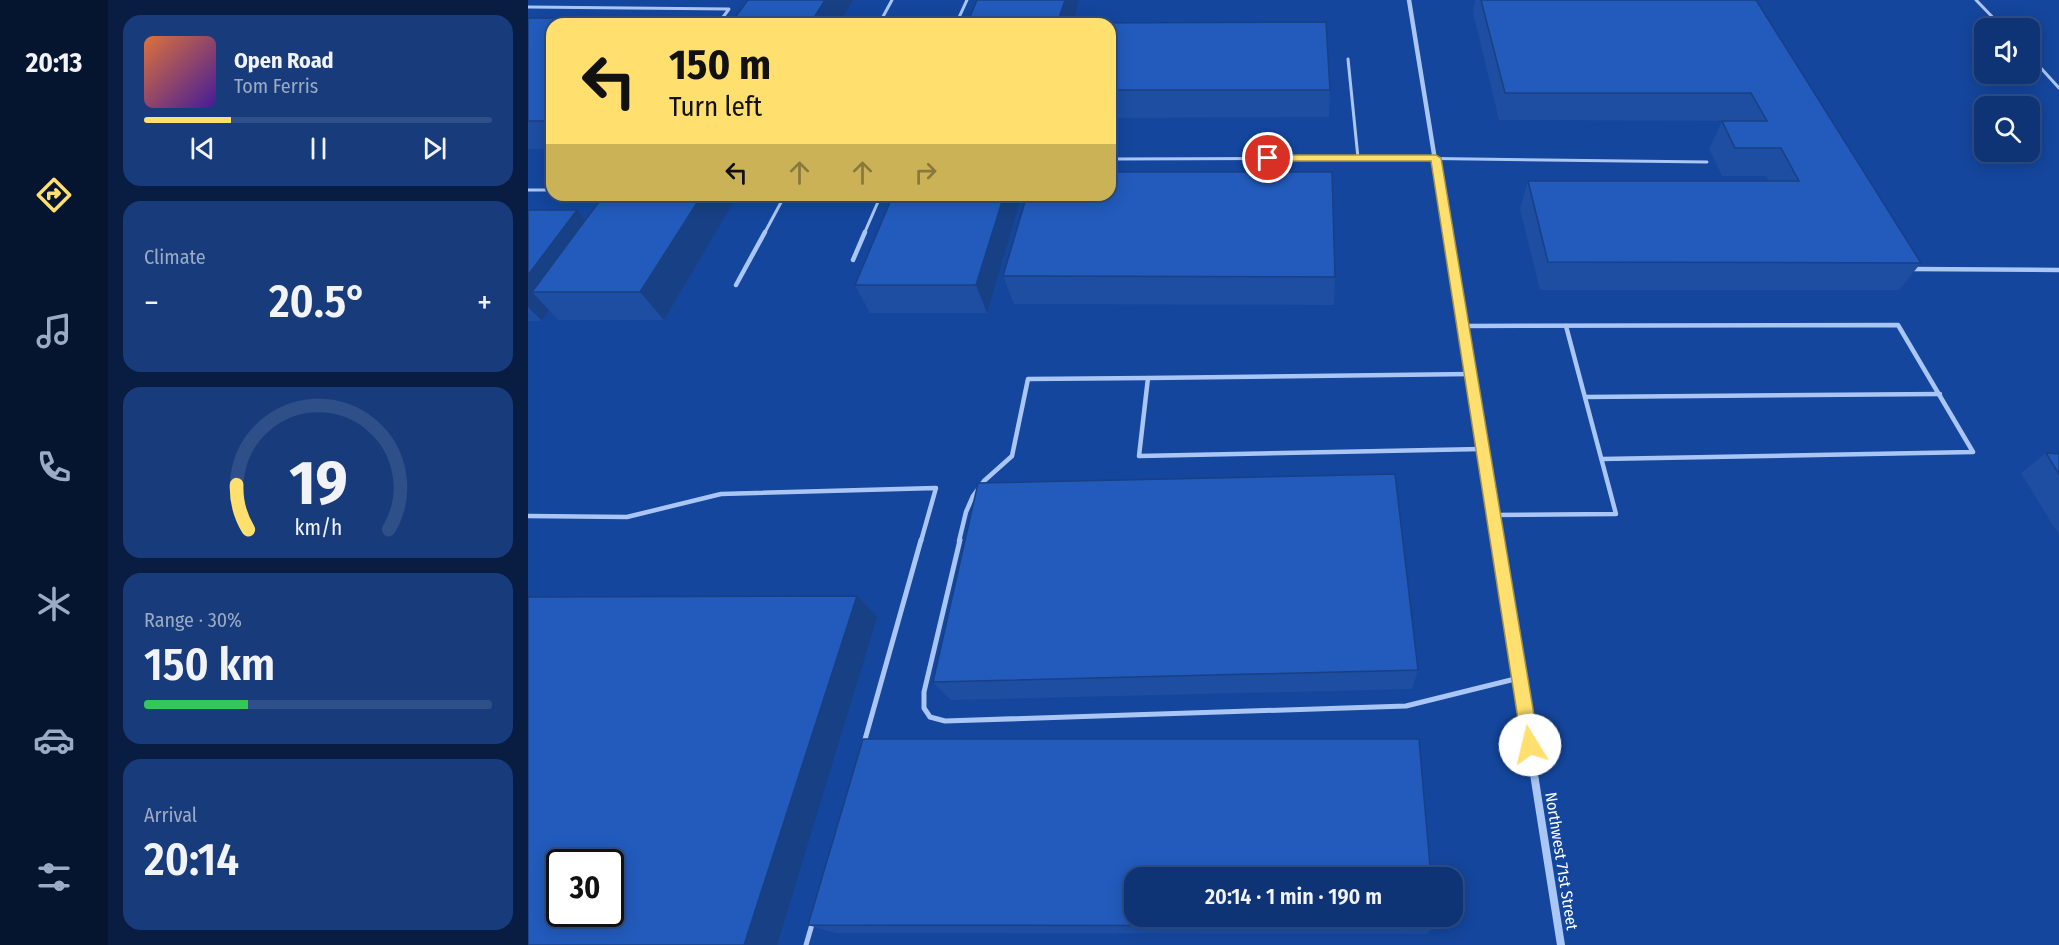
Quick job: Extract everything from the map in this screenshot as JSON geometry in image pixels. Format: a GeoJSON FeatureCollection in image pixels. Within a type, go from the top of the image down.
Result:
{"type":"FeatureCollection","features":[{"type":"Feature","properties":{"kind":"street","name":"Northwest 71st Street"},"geometry":{"type":"LineString","coordinates":[[1409,0],[1520,678],[1561,945]]}},
{"type":"Feature","properties":{"kind":"lane"},"geometry":{"type":"LineString","coordinates":[[882,18],[892,0]]}},
{"type":"Feature","properties":{"kind":"lane"},"geometry":{"type":"LineString","coordinates":[[959,18],[967,0]]}},
{"type":"Feature","properties":{"kind":"lane"},"geometry":{"type":"LineString","coordinates":[[1976,0],[1993,18]]}},
{"type":"Feature","properties":{"kind":"lane"},"geometry":{"type":"LineString","coordinates":[[528,8],[729,9],[722,18]]}},
{"type":"Feature","properties":{"kind":"lane"},"geometry":{"type":"LineString","coordinates":[[1348,58],[1358,158]]}},
{"type":"Feature","properties":{"kind":"lane"},"geometry":{"type":"LineString","coordinates":[[2040,67],[2059,88]]}},
{"type":"Feature","properties":{"kind":"lane"},"geometry":{"type":"LineString","coordinates":[[1116,159],[1436,158],[1707,162]]}},
{"type":"Feature","properties":{"kind":"lane"},"geometry":{"type":"LineString","coordinates":[[528,190],[546,190]]}},
{"type":"Feature","properties":{"kind":"lane"},"geometry":{"type":"LineString","coordinates":[[736,285],[782,201]]}},
{"type":"Feature","properties":{"kind":"lane"},"geometry":{"type":"LineString","coordinates":[[853,260],[878,201]]}},
{"type":"Feature","properties":{"kind":"lane"},"geometry":{"type":"LineString","coordinates":[[1906,260],[1912,270],[2059,270]]}},
{"type":"Feature","properties":{"kind":"lane"},"geometry":{"type":"LineString","coordinates":[[1463,326],[1898,325],[1973,452],[1602,459]]}},
{"type":"Feature","properties":{"kind":"lane"},"geometry":{"type":"LineString","coordinates":[[1492,515],[1616,514],[1566,326]]}},
{"type":"Feature","properties":{"kind":"lane"},"geometry":{"type":"LineString","coordinates":[[1471,374],[1028,379],[1012,456],[984,481],[973,495],[966,512],[924,692],[924,708],[930,717],[945,721],[1406,706],[1520,678]]}},
{"type":"Feature","properties":{"kind":"lane"},"geometry":{"type":"LineString","coordinates":[[1148,378],[1139,456],[1482,449]]}},
{"type":"Feature","properties":{"kind":"lane"},"geometry":{"type":"LineString","coordinates":[[1586,397],[1940,394]]}},
{"type":"Feature","properties":{"kind":"lane"},"geometry":{"type":"LineString","coordinates":[[528,516],[627,517],[721,494],[936,488],[862,751]]}},
{"type":"Feature","properties":{"kind":"lane"},"geometry":{"type":"LineString","coordinates":[[806,945],[816,911]]}},
{"type":"Feature","properties":{"kind":"building"},"geometry":{"type":"Polygon","coordinates":[[[748,0],[825,0],[814,18],[734,18],[748,0]]]}},
{"type":"Feature","properties":{"kind":"building"},"geometry":{"type":"Polygon","coordinates":[[[977,0],[1065,0],[1059,18],[970,18],[977,0]]]}},
{"type":"Feature","properties":{"kind":"building"},"geometry":{"type":"Polygon","coordinates":[[[1481,0],[1756,0],[1921,263],[1548,262],[1528,181],[1799,181],[1781,148],[1735,148],[1722,121],[1767,121],[1751,93],[1505,93],[1481,0]]]}},
{"type":"Feature","properties":{"kind":"building"},"geometry":{"type":"Polygon","coordinates":[[[528,18],[546,18],[546,121],[528,121],[528,18]]]}},
{"type":"Feature","properties":{"kind":"building"},"geometry":{"type":"Polygon","coordinates":[[[1326,22],[1330,90],[1116,90],[1116,23],[1326,22]]]}},
{"type":"Feature","properties":{"kind":"building"},"geometry":{"type":"Polygon","coordinates":[[[1116,172],[1332,172],[1335,277],[1003,276],[1025,201],[1116,201],[1116,172]]]}},
{"type":"Feature","properties":{"kind":"building"},"geometry":{"type":"Polygon","coordinates":[[[600,201],[698,201],[640,292],[532,292],[600,201]]]}},
{"type":"Feature","properties":{"kind":"building"},"geometry":{"type":"Polygon","coordinates":[[[890,201],[1002,201],[976,285],[855,285],[890,201]]]}},
{"type":"Feature","properties":{"kind":"building"},"geometry":{"type":"Polygon","coordinates":[[[528,210],[577,210],[528,275],[528,210]]]}},
{"type":"Feature","properties":{"kind":"building"},"geometry":{"type":"Polygon","coordinates":[[[2046,453],[2059,454],[2059,474],[2046,453]]]}},
{"type":"Feature","properties":{"kind":"building"},"geometry":{"type":"Polygon","coordinates":[[[1395,474],[1418,670],[933,682],[978,483],[1395,474]]]}},
{"type":"Feature","properties":{"kind":"building"},"geometry":{"type":"Polygon","coordinates":[[[857,596],[744,945],[528,945],[528,597],[857,596]]]}},
{"type":"Feature","properties":{"kind":"building"},"geometry":{"type":"Polygon","coordinates":[[[863,739],[1419,739],[1430,867],[1124,867],[1124,926],[808,925],[863,739]]]}},
{"type":"Feature","properties":{"kind":"route"},"geometry":{"type":"LineString","coordinates":[[1268,158],[1436,158],[1530,745]]}}]}
